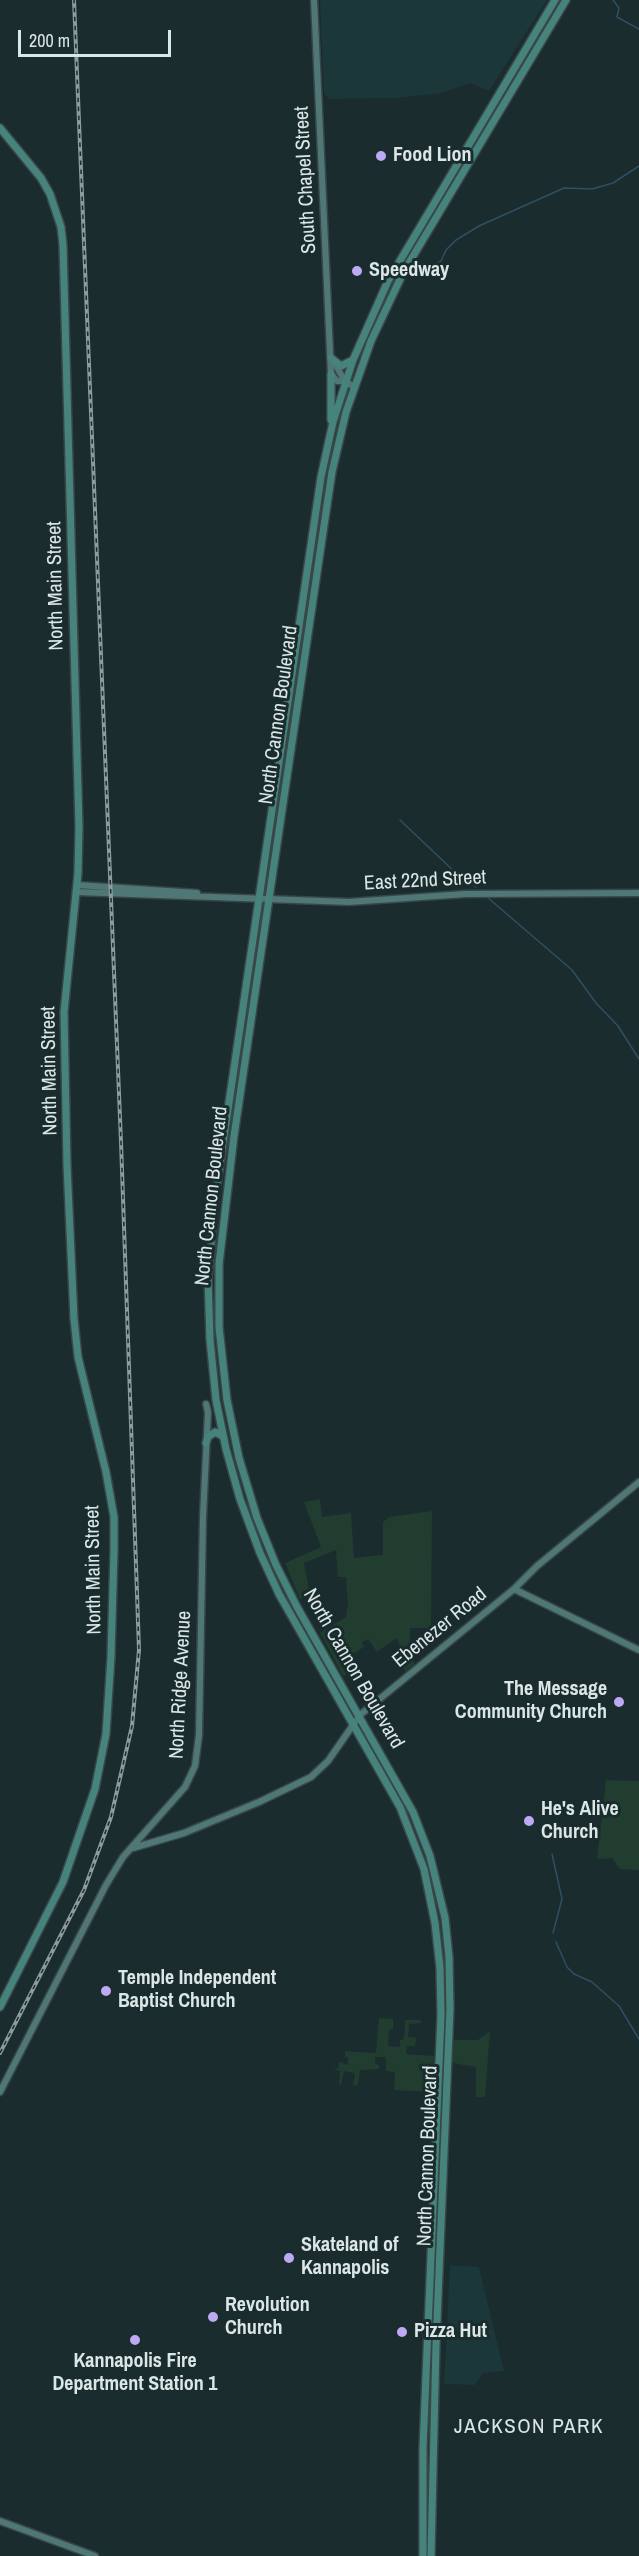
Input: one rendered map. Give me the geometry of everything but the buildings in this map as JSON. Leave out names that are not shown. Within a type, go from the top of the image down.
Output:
[{"type":"main road","name":"North Cannon Boulevard","points":[[423,2556],[423,2448],[441,2015],[440,1965],[433,1911],[420,1856],[394,1795],[298,1628],[265,1564],[240,1499],[223,1436],[211,1356],[208,1300],[209,1258],[218,1176],[319,492],[330,437],[345,381],[380,297],[396,266],[555,0]]},
{"type":"main road","name":"North Cannon Boulevard","points":[[431,2556],[436,2345],[450,2029],[449,1957],[442,1902],[425,1842],[404,1792],[297,1607],[263,1534],[248,1490],[235,1442],[222,1364],[218,1309],[222,1226],[332,472],[354,387],[370,341],[403,273],[566,0]]},
{"type":"main road","name":"North Main Street","points":[[0,128],[41,178],[50,194],[61,227],[63,244],[79,827],[77,889],[64,1012],[70,1242],[78,1358],[106,1472],[114,1517],[111,1657],[106,1734],[86,1822],[53,1905],[0,2007]]},
{"type":"main road","points":[[331,358],[341,366],[353,360]]},
{"type":"main road","points":[[330,437],[331,374]]},
{"type":"main road","points":[[206,1443],[208,1437],[215,1432],[223,1436]]},
{"type":"street","name":"South Chapel Street","points":[[314,0],[331,374],[337,381],[345,381]]},
{"type":"street","name":"South Chapel Street","points":[[331,358],[345,381],[354,387]]},
{"type":"street","name":"East 22nd Street","points":[[77,889],[164,889],[212,896],[349,902],[465,894],[639,893]]},
{"type":"street","name":"North Ridge Avenue","points":[[0,2092],[84,1924],[106,1885],[131,1848],[185,1787],[195,1766],[199,1751],[206,1404]]},
{"type":"street","name":"Ebenezer Road","points":[[131,1848],[184,1833],[259,1802],[311,1777],[328,1761],[360,1715],[639,1482]]},
{"type":"street","points":[[514,1588],[639,1650]]},
{"type":"street","points":[[0,2521],[95,2556]]},
{"type":"shaded area","points":[[320,0],[547,0],[489,91],[470,83],[441,93],[399,98],[329,99],[324,93]]},
{"type":"shaded area","points":[[450,2265],[479,2267],[504,2371],[483,2373],[475,2385],[444,2384]]},
{"type":"green space","points":[[320,1499],[322,1517],[351,1513],[354,1558],[383,1555],[383,1522],[389,1517],[432,1511],[431,1628],[410,1628],[410,1654],[415,1664],[406,1671],[401,1666],[405,1661],[397,1638],[377,1652],[368,1639],[362,1642],[364,1647],[348,1657],[355,1670],[343,1676],[320,1633],[346,1617],[348,1605],[346,1577],[338,1577],[336,1550],[304,1563],[310,1596],[300,1599],[285,1563],[321,1547],[304,1502]]},
{"type":"green space","points":[[606,1780],[639,1781],[639,1870],[620,1869],[612,1858],[597,1859]]},
{"type":"green space","points":[[379,2018],[393,2019],[393,2029],[389,2030],[388,2046],[400,2047],[400,2040],[404,2039],[405,2020],[421,2020],[421,2023],[409,2024],[408,2037],[416,2038],[415,2046],[407,2046],[406,2054],[434,2056],[432,2092],[394,2090],[395,2072],[386,2071],[386,2057],[375,2057],[375,2064],[379,2065],[379,2069],[360,2070],[358,2085],[353,2086],[355,2073],[344,2071],[341,2085],[339,2085],[340,2071],[332,2069],[338,2069],[339,2062],[348,2065],[345,2051],[376,2053]]},
{"type":"green space","points":[[490,2031],[485,2097],[476,2097],[476,2067],[452,2063],[453,2040],[478,2040]]},
{"type":"waterway","points":[[613,0],[619,8],[617,17],[639,29]]},
{"type":"waterway","points":[[437,263],[441,261],[446,250],[456,240],[479,226],[564,188],[592,189],[613,183],[639,166]]},
{"type":"waterway","points":[[400,820],[458,875],[476,887]]},
{"type":"waterway","points":[[487,897],[572,970],[596,1003],[618,1026],[639,1059]]},
{"type":"waterway","points":[[552,1854],[562,1899],[553,1933]]},
{"type":"waterway","points":[[556,1942],[567,1967],[574,1974],[592,1982],[619,2006],[639,2039]]},
{"type":"railway","points":[[0,2053],[84,1890],[111,1817],[132,1726],[139,1650],[121,1142],[74,0]]},
{"type":"place","name":"Food Lion","points":[[381,156]]},
{"type":"place","name":"Speedway","points":[[357,271]]},
{"type":"place","name":"The Message Community Church","points":[[619,1702]]},
{"type":"place","name":"He's Alive Church","points":[[529,1821]]},
{"type":"place","name":"Temple Independent Baptist Church","points":[[106,1991]]},
{"type":"place","name":"Skateland of Kannapolis","points":[[289,2258]]},
{"type":"place","name":"Revolution Church","points":[[213,2317]]},
{"type":"place","name":"Pizza Hut","points":[[402,2332]]},
{"type":"place","name":"Kannapolis Fire Department Station 1","points":[[135,2340]]},
{"type":"district","name":"JACKSON PARK","points":[[529,2427]]}]
